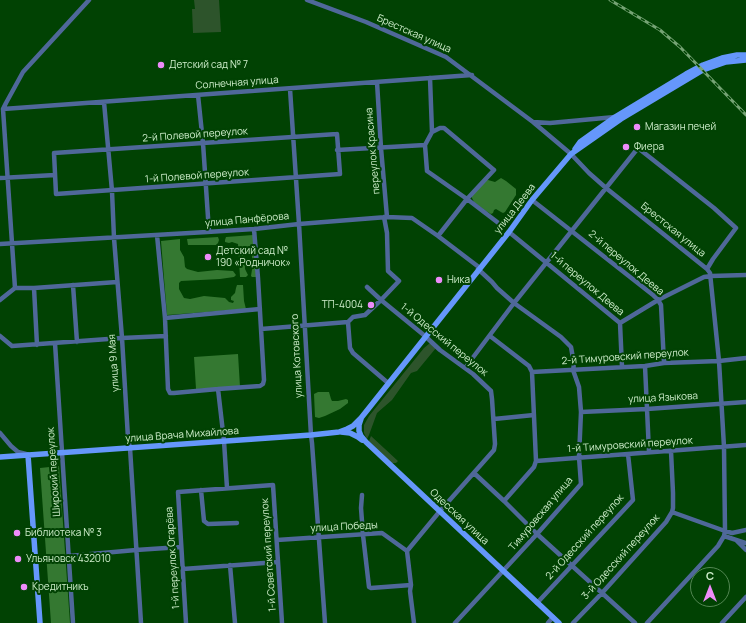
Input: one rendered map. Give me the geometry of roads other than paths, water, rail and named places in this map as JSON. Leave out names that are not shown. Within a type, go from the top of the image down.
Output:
[{"type":"main road","points":[[571,154],[580,142],[615,117],[686,74],[702,65],[722,58],[737,55],[745,56]]},
{"type":"main road","name":"улица Деева","points":[[361,418],[509,232],[532,200],[571,154],[621,119],[686,79],[703,70],[745,56]]},
{"type":"main road","name":"улица Врача Михайлова","points":[[0,457],[339,432],[353,426],[361,418]]},
{"type":"main road","name":"Одесская улица","points":[[361,418],[359,431],[366,442],[559,623]]},
{"type":"main road","points":[[339,432],[350,433],[366,442]]},
{"type":"main road","points":[[28,455],[40,623]]},
{"type":"street","points":[[14,288],[8,178],[2,108],[22,72],[89,0]]},
{"type":"street","name":"Брестская улица","points":[[307,0],[366,22],[446,57],[534,122],[571,154],[606,188],[707,269],[711,276],[722,404],[725,534]]},
{"type":"street","name":"Солнечная улица","points":[[2,108],[290,89],[472,75]]},
{"type":"street","points":[[430,78],[432,132]]},
{"type":"street","name":"переулок Красина","points":[[261,329],[348,322],[353,317],[365,315],[399,281],[388,271],[387,233],[377,82]]},
{"type":"street","name":"улица Котовского","points":[[290,89],[311,435],[325,623]]},
{"type":"street","points":[[198,95],[209,232]]},
{"type":"street","name":"улица 9 Мая","points":[[104,102],[112,191],[141,623]]},
{"type":"street","points":[[534,122],[550,123],[615,117]]},
{"type":"street","points":[[438,236],[467,199],[494,170],[444,128],[440,128],[432,132],[424,145],[427,171],[467,199],[501,225]]},
{"type":"street","name":"2-й Полевой переулок","points":[[54,175],[54,153],[337,134],[337,150]]},
{"type":"street","points":[[337,150],[424,145]]},
{"type":"street","points":[[465,368],[514,303],[638,148],[714,208],[736,228],[707,269]]},
{"type":"street","name":"1-й Полевой переулок","points":[[54,175],[56,194],[296,178],[340,174],[337,150]]},
{"type":"street","points":[[0,178],[54,175]]},
{"type":"street","name":"2-й переулок Деева","points":[[532,200],[658,300],[661,305],[664,363]]},
{"type":"street","name":"улица Панфёрова","points":[[0,244],[254,229],[386,217],[412,218],[438,236],[479,269]]},
{"type":"street","points":[[157,235],[166,336],[168,389],[170,393],[260,386],[263,384],[260,309],[254,229]]},
{"type":"street","name":"1-й переулок Деева","points":[[509,232],[620,322],[622,367]]},
{"type":"street","name":"Тимуровская улица","points":[[454,623],[537,534],[581,484],[579,457],[581,412],[579,387],[573,370],[574,364],[571,347],[561,337],[514,303],[479,269]]},
{"type":"street","points":[[620,322],[658,300],[704,277],[746,275]]},
{"type":"street","points":[[0,300],[14,288],[117,282]]},
{"type":"street","points":[[73,285],[77,342]]},
{"type":"street","name":"1-й Одесский переулок","points":[[367,287],[440,350],[473,374],[491,391],[494,418],[494,450],[407,551]]},
{"type":"street","points":[[34,288],[37,345]]},
{"type":"street","points":[[164,318],[260,309]]},
{"type":"street","points":[[348,322],[350,348],[353,354],[388,383]]},
{"type":"street","points":[[0,336],[12,346],[166,336]]},
{"type":"street","points":[[490,336],[529,366],[532,372],[536,460],[534,467],[504,501]]},
{"type":"street","name":"Широкий переулок","points":[[55,343],[73,623]]},
{"type":"street","name":"2-й Тимуровский переулок","points":[[532,372],[645,366],[664,363],[719,361],[746,358]]},
{"type":"street","points":[[645,366],[649,452]]},
{"type":"street","points":[[218,389],[224,441],[227,488],[201,490],[204,522],[208,524],[237,523]]},
{"type":"street","name":"улица Языкова","points":[[581,412],[746,402]]},
{"type":"street","points":[[494,418],[534,415]]},
{"type":"street","points":[[0,432],[18,452],[28,455]]},
{"type":"street","name":"1-й Тимуровский переулок","points":[[536,460],[724,448],[746,445]]},
{"type":"street","name":"3-й Одесский переулок","points":[[573,623],[666,522],[672,512],[673,493],[671,451]]},
{"type":"street","name":"2-й Одесский переулок","points":[[537,603],[633,500],[628,454]]},
{"type":"street","points":[[474,473],[537,534],[635,623]]},
{"type":"street","name":"1-й Советский переулок","points":[[227,488],[273,485],[282,623]]},
{"type":"street","name":"1-й переулок Огарёва","points":[[186,623],[178,492],[201,490]]},
{"type":"street","points":[[362,495],[362,535],[369,587],[411,585]]},
{"type":"street","points":[[672,512],[746,543]]},
{"type":"street","points":[[725,534],[746,530]]},
{"type":"street","name":"улица Победы","points":[[277,540],[382,533],[407,551]]},
{"type":"street","points":[[647,623],[718,546],[725,534]]},
{"type":"street","points":[[736,540],[746,550]]},
{"type":"street","points":[[69,556],[136,550],[181,548]]},
{"type":"street","points":[[407,551],[414,623]]},
{"type":"street","points":[[183,568],[278,562]]},
{"type":"street","points":[[230,565],[235,623]]},
{"type":"street","points":[[722,623],[746,597]]},
{"type":"street","points":[[548,623],[553,617]]},
{"type":"railway","points":[[610,0],[660,30],[680,47],[746,115]]},
{"type":"place","name":"Детский сад № 7","points":[[161,65]]},
{"type":"place","name":"Магазин печей","points":[[637,127]]},
{"type":"place","name":"Фиера","points":[[626,147]]},
{"type":"place","name":"Детский сад № 190 «Родничок»","points":[[208,257]]},
{"type":"place","name":"Ника","points":[[439,280]]},
{"type":"place","name":"ТП-4004","points":[[371,305]]},
{"type":"place","name":"Библиотека № 3","points":[[17,533]]},
{"type":"place","name":"Ульяновск 432010","points":[[18,559]]},
{"type":"place","name":"Кредитникъ","points":[[24,587]]}]
